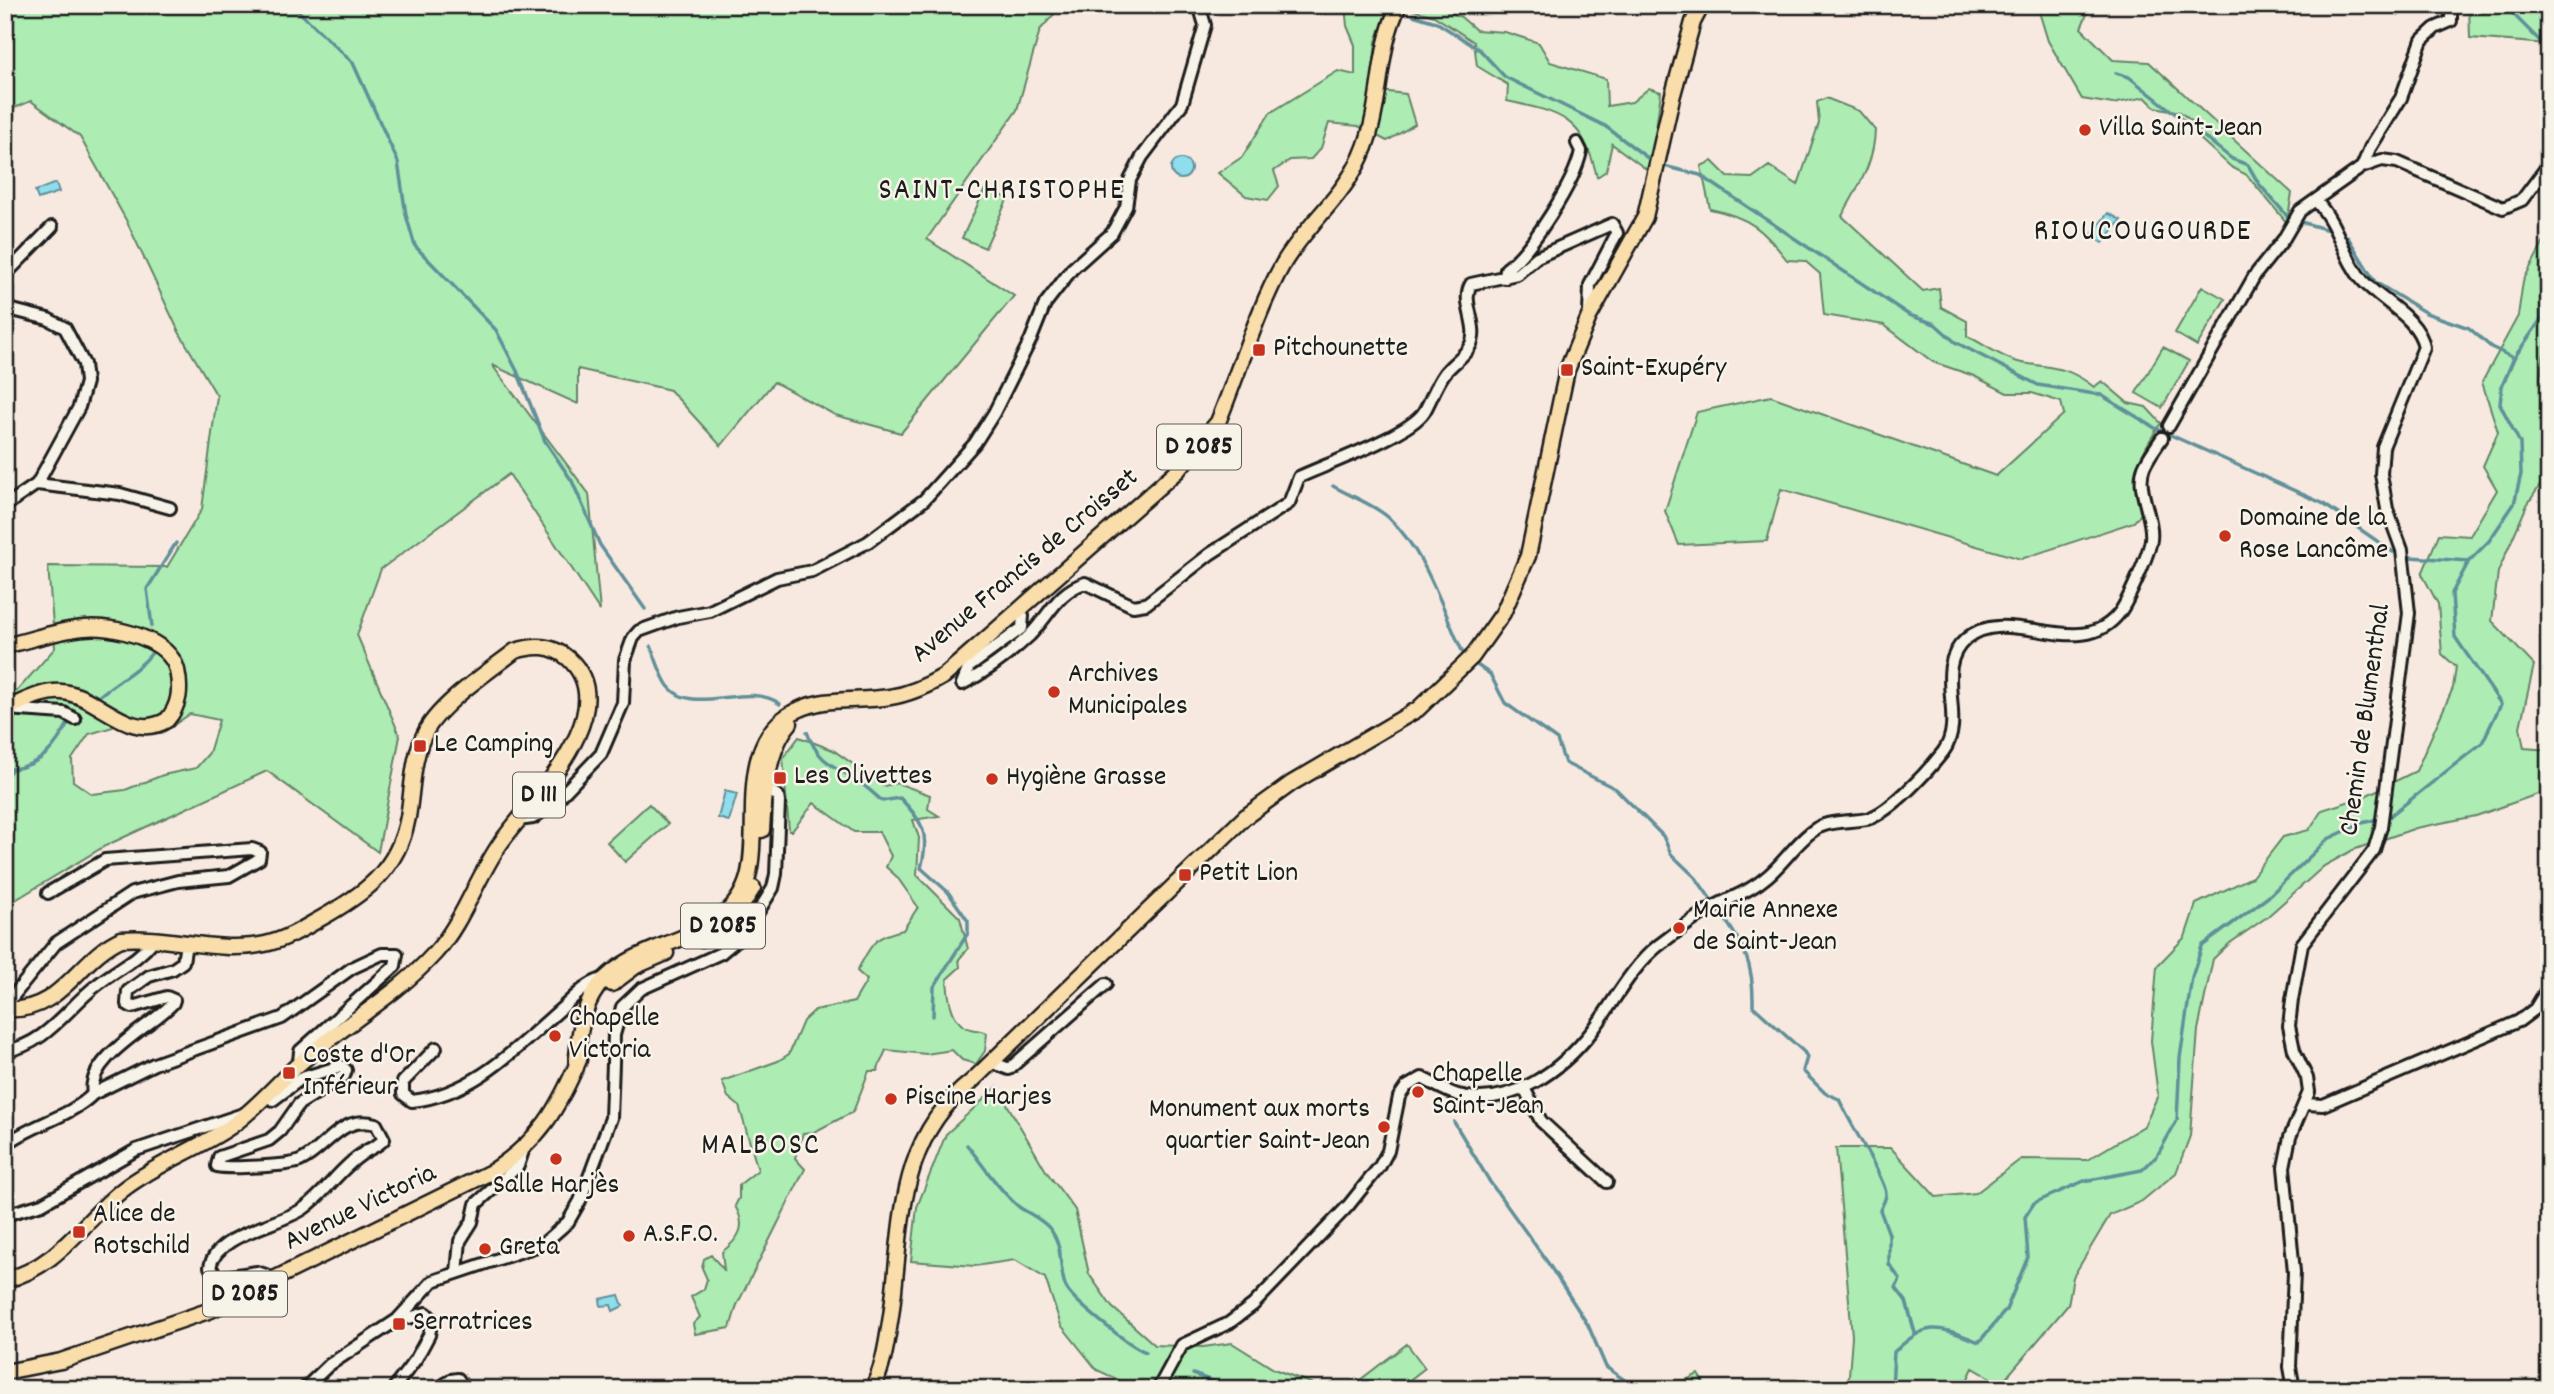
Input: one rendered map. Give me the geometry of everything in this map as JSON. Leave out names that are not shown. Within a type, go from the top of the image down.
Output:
[{"type":"main road","name":"Avenue Francis de Croisset","points":[[761,786],[761,753],[775,727],[785,717],[825,700],[889,698],[924,687],[944,676],[1178,470],[1217,422],[1282,266],[1300,238],[1357,165],[1375,116],[1386,37],[1399,5]]},
{"type":"main road","points":[[872,1389],[887,1343],[907,1196],[937,1132],[972,1081],[1245,817],[1292,783],[1418,709],[1472,657],[1489,634],[1519,582],[1528,556],[1567,370],[1589,317],[1645,217],[1672,98],[1693,22],[1702,5]]},
{"type":"main road","points":[[5,646],[82,628],[100,627],[137,637],[162,647],[175,664],[179,696],[167,720],[150,727],[124,722],[78,694],[59,691],[5,709]]},
{"type":"main road","name":"D 111","points":[[5,1008],[28,1008],[53,999],[114,942],[131,938],[187,944],[247,946],[277,942],[355,899],[372,886],[395,858],[402,838],[416,757],[429,726],[514,651],[538,646],[551,648],[563,653],[578,669],[584,689],[583,710],[567,758],[499,846],[436,952],[416,972],[299,1063],[249,1113],[229,1128],[125,1188],[46,1262],[5,1280]]},
{"type":"main road","name":"D 2085","points":[[761,786],[781,738],[800,709]]},
{"type":"main road","name":"Avenue Victoria","points":[[576,1068],[586,1012],[592,996],[606,978],[624,961],[639,953],[706,927],[730,906],[747,879],[754,804],[761,786]]},
{"type":"main road","name":"Avenue Victoria","points":[[5,1372],[61,1361],[172,1325],[270,1282],[471,1182],[524,1148],[552,1118],[576,1068],[598,1001],[614,981],[653,958],[705,938],[721,928],[743,906],[757,875],[761,786]]},
{"type":"street","points":[[518,820],[533,818],[556,801],[601,754],[623,703],[625,660],[633,638],[639,631],[678,617],[710,611],[777,578],[812,571],[868,542],[924,500],[975,443],[994,413],[1031,339],[1045,304],[1072,269],[1112,233],[1126,207],[1130,180],[1142,157],[1182,104],[1205,25],[1199,5]]},
{"type":"street","points":[[2362,167],[2370,148],[2401,98],[2422,40],[2435,28],[2451,21],[2451,5]]},
{"type":"street","points":[[1505,278],[1506,269],[1521,258],[1535,239],[1571,178],[1581,151],[1577,143]]},
{"type":"street","points":[[2169,426],[2255,275],[2283,240],[2300,211],[2362,167],[2382,160],[2397,162],[2504,208],[2522,200],[2549,164]]},
{"type":"street","name":"Chemin de Blumenthal","points":[[2307,1104],[2308,1078],[2294,1050],[2289,1026],[2302,944],[2374,850],[2381,827],[2409,613],[2402,550],[2387,509],[2381,474],[2383,447],[2424,347],[2422,335],[2415,325],[2386,304],[2360,278],[2330,216],[2316,201]]},
{"type":"street","points":[[1019,610],[1023,617],[1021,628],[968,667],[962,684],[982,675],[1031,634],[1058,598],[1074,586],[1086,583],[1133,606],[1146,604],[1210,554],[1289,503],[1299,477],[1406,429],[1423,413],[1433,390],[1450,365],[1469,347],[1473,336],[1466,293],[1471,284],[1517,274],[1537,257],[1612,224],[1617,233],[1590,285],[1589,317]]},
{"type":"street","points":[[5,275],[52,227]]},
{"type":"street","points":[[5,308],[48,319],[65,328],[77,349],[85,373],[79,407],[37,484],[5,506]]},
{"type":"street","points":[[1158,1389],[1182,1345],[1191,1338],[1229,1323],[1253,1305],[1348,1206],[1380,1166],[1388,1151],[1399,1097],[1406,1087],[1422,1078],[1456,1095],[1477,1098],[1524,1088],[1562,1063],[1591,1032],[1640,963],[1657,946],[1709,909],[1746,892],[1765,879],[1817,829],[1871,818],[1889,808],[1944,750],[1950,734],[1952,715],[1949,672],[1955,652],[1966,639],[1984,630],[2004,628],[2083,634],[2102,627],[2119,613],[2147,556],[2152,538],[2143,469],[2162,438]]},
{"type":"street","points":[[37,484],[120,494],[170,508]]},
{"type":"street","points":[[5,709],[64,713],[75,719]]},
{"type":"street","points":[[304,1389],[329,1365],[402,1314],[433,1281],[543,1244],[568,1222],[580,1201],[611,1118],[614,1035],[622,1007],[641,989],[733,945],[763,909],[773,888],[779,802],[778,796],[761,786]]},
{"type":"street","points":[[5,1008],[56,943],[132,893],[178,881],[229,876],[253,863],[260,852],[253,849],[105,860],[48,893]]},
{"type":"street","points":[[5,1051],[46,1033],[97,985],[139,959],[153,941]]},
{"type":"street","points":[[93,1094],[96,1073],[125,1041],[174,1000],[167,997],[132,1007],[127,1004],[128,991],[149,976],[173,969],[183,962],[187,944]]},
{"type":"street","points":[[5,1145],[18,1135],[78,1107],[93,1094],[154,1064],[282,1018],[352,968],[382,954],[397,954],[395,966],[300,1051],[299,1063]]},
{"type":"street","points":[[436,1048],[403,1082],[403,1094],[412,1101],[462,1088],[491,1071],[586,986],[606,978]]},
{"type":"street","points":[[991,1062],[1009,1069],[1106,984]]},
{"type":"street","points":[[2294,1389],[2290,1367],[2294,1272],[2284,1167],[2290,1138],[2307,1104],[2323,1105],[2519,1021],[2535,1009],[2549,986]]},
{"type":"street","points":[[266,1096],[273,1100],[313,1074],[341,1066],[346,1070],[344,1076],[299,1104],[280,1131],[269,1140],[219,1157],[217,1166],[299,1161],[336,1131],[361,1121],[376,1124],[384,1136],[383,1142],[353,1160],[318,1197],[300,1211],[229,1242],[213,1254],[210,1267],[218,1279],[257,1272],[266,1275],[270,1282]]},
{"type":"street","points":[[1524,1088],[1541,1121],[1607,1182]]},
{"type":"street","points":[[5,1215],[41,1204],[136,1150],[249,1113]]},
{"type":"street","points":[[457,1272],[460,1241],[472,1222],[476,1204],[519,1166],[524,1148]]},
{"type":"street","points":[[393,1389],[416,1359],[429,1335],[432,1319],[426,1313],[409,1318],[402,1314]]},
{"type":"street","points":[[438,1389],[451,1380],[458,1380],[465,1389]]},
{"type":"green space","points":[[5,5],[1062,5],[1040,30],[1017,110],[927,239],[1014,296],[901,433],[835,415],[774,382],[721,446],[670,390],[578,369],[578,404],[492,365],[589,494],[600,611],[509,474],[381,569],[357,635],[400,736],[378,852],[267,771],[105,846],[12,902],[5,880],[5,695],[17,691],[55,648],[48,566],[167,567],[202,509],[217,396],[179,332],[126,220],[80,137],[31,101],[5,112]],"holes":[[[190,714],[219,720],[209,753],[196,768],[163,775],[125,790],[92,794],[73,781],[72,759],[89,734],[116,726],[135,733],[162,733]]]},
{"type":"green space","points":[[1345,5],[1389,5],[1376,42],[1371,90],[1406,94],[1415,124],[1387,141],[1358,126],[1329,123],[1321,148],[1311,159],[1290,160],[1274,171],[1279,186],[1268,200],[1246,196],[1218,173],[1242,157],[1270,113],[1338,71],[1355,75],[1355,45],[1347,26]]},
{"type":"green space","points":[[1412,5],[1436,5],[1461,17],[1476,30],[1505,32],[1539,43],[1550,62],[1606,79],[1607,106],[1632,102],[1649,88],[1661,92],[1650,172],[1612,144],[1606,171],[1597,177],[1585,142],[1568,121],[1543,110],[1507,101],[1508,85],[1477,66],[1474,42],[1434,16],[1410,9]]},
{"type":"green space","points":[[2037,5],[2091,5],[2081,28],[2113,60],[2149,62],[2292,193],[2287,223],[2247,175],[2231,167],[2199,138],[2194,123],[2180,112],[2155,107],[2145,97],[2113,104],[2082,99],[2048,41]]},
{"type":"green space","points":[[2469,5],[2542,5],[2549,13],[2549,161],[2548,44],[2470,38]]},
{"type":"green space","points":[[1826,98],[1859,111],[1875,130],[1868,165],[1842,216],[1923,291],[1939,288],[1941,307],[1967,321],[1967,336],[2015,361],[2068,371],[2094,387],[2102,381],[2128,403],[2146,407],[2161,423],[2146,447],[2139,466],[2137,487],[2141,514],[2134,522],[2021,559],[1781,489],[1767,541],[1679,545],[1665,511],[1697,412],[1771,396],[1996,476],[2064,414],[2061,402],[2032,393],[2007,393],[1974,376],[1933,362],[1884,325],[1824,315],[1820,274],[1805,261],[1787,260],[1762,232],[1745,220],[1710,209],[1701,166],[1712,161],[1728,177],[1752,178],[1769,166],[1798,185],[1819,123],[1817,102]]},
{"type":"green space","points":[[985,189],[1008,198],[985,248],[962,238]]},
{"type":"green space","points":[[2549,217],[2549,344],[2545,346],[2540,380],[2549,390],[2549,472],[2527,505],[2498,572],[2492,621],[2534,665],[2520,727],[2524,748],[2549,750],[2549,790],[2476,816],[2416,828],[2353,850],[2324,866],[2267,917],[2230,943],[2213,959],[2198,1030],[2190,1136],[2176,1173],[2142,1201],[2110,1215],[2073,1277],[2068,1305],[2001,1384],[1973,1368],[1963,1389],[1848,1389],[1852,1336],[1836,1148],[1891,1148],[1936,1197],[1976,1193],[2021,1159],[2087,1160],[2144,1126],[2158,1095],[2151,1041],[2157,966],[2185,937],[2196,904],[2252,877],[2283,837],[2309,830],[2322,810],[2363,797],[2416,771],[2453,688],[2456,667],[2442,654],[2438,604],[2422,574],[2439,534],[2470,536],[2497,490],[2483,466],[2498,432],[2482,382],[2518,316],[2523,281],[2546,238]]},
{"type":"green space","points":[[2202,286],[2225,299],[2197,346],[2175,333]]},
{"type":"green space","points":[[2163,347],[2189,361],[2162,408],[2136,393]]},
{"type":"green space","points":[[799,737],[833,750],[884,786],[897,783],[930,795],[928,809],[939,816],[913,820],[919,838],[917,875],[960,918],[968,949],[959,959],[960,967],[947,979],[949,998],[960,1023],[967,1028],[987,1033],[985,1051],[976,1064],[962,1060],[952,1050],[926,1054],[886,1050],[877,1071],[869,1071],[853,1112],[814,1132],[803,1133],[795,1158],[805,1169],[737,1305],[730,1328],[695,1334],[693,1324],[700,1317],[691,1297],[704,1289],[707,1279],[702,1268],[704,1259],[711,1255],[724,1270],[722,1252],[737,1237],[741,1226],[735,1206],[739,1198],[739,1185],[758,1170],[739,1106],[728,1097],[722,1081],[778,1061],[789,1054],[803,1021],[815,1010],[854,1002],[867,980],[857,971],[870,948],[879,939],[903,930],[918,907],[897,877],[886,867],[891,856],[879,832],[854,832],[814,803],[792,831],[789,831],[783,758]]},
{"type":"green space","points":[[649,804],[668,824],[625,862],[607,842]]},
{"type":"green space","points":[[997,1087],[1046,1171],[1075,1210],[1089,1274],[1112,1307],[1155,1345],[1203,1347],[1232,1343],[1274,1369],[1326,1389],[1138,1389],[1097,1370],[1061,1325],[1045,1278],[1015,1260],[975,1266],[911,1261],[917,1207],[946,1134]]},
{"type":"green space","points":[[1407,1344],[1425,1368],[1398,1389],[1366,1389],[1360,1380]]},
{"type":"green space","points":[[1698,1374],[1707,1389],[1668,1389]]},
{"type":"water","points":[[1177,159],[1185,159],[1191,169],[1185,179],[1177,179],[1171,173],[1171,165]]},
{"type":"water","points":[[56,183],[59,192],[38,199],[35,191]]},
{"type":"water","points":[[2108,213],[2121,220],[2103,243],[2091,235]]},
{"type":"water","points":[[725,791],[737,794],[729,821],[718,818]]},
{"type":"water","points":[[619,1295],[623,1306],[613,1311],[611,1305],[601,1306],[600,1299]]},
{"type":"waterway","points":[[292,5],[353,63],[398,162],[406,215],[415,246],[496,330],[517,371],[545,441],[572,481],[600,545],[645,609]]},
{"type":"waterway","points":[[2504,5],[2549,50]]},
{"type":"waterway","points":[[1413,15],[1436,22],[1480,50],[1505,77],[1605,126],[1653,162]]},
{"type":"waterway","points":[[2116,73],[2129,77],[2232,159],[2248,165],[2259,184],[2289,218]]},
{"type":"waterway","points":[[1660,165],[1700,175],[1909,315],[1935,324],[1955,342],[2038,385],[2101,395],[2155,428],[2322,503],[2393,552]]},
{"type":"waterway","points":[[2301,222],[2332,231]]},
{"type":"waterway","points":[[2347,236],[2375,282],[2426,313],[2469,328],[2491,347],[2514,358]]},
{"type":"waterway","points":[[1892,1389],[1894,1352],[1916,1335],[1934,1329],[1953,1332],[1979,1342],[2006,1310],[2028,1257],[2025,1217],[2034,1203],[2084,1181],[2142,1170],[2157,1156],[2177,1120],[2180,1058],[2192,977],[2202,946],[2268,897],[2328,839],[2362,823],[2390,816],[2482,743],[2501,704],[2455,637],[2452,593],[2469,561],[2489,541],[2514,504],[2521,474],[2520,443],[2500,404],[2502,386],[2514,358],[2542,318],[2543,288],[2549,271]]},
{"type":"waterway","points":[[1333,486],[1377,509],[1402,532],[1424,565],[1464,655]]},
{"type":"waterway","points":[[152,626],[147,589],[176,543]]},
{"type":"waterway","points":[[2410,557],[2469,561]]},
{"type":"waterway","points":[[651,646],[666,683],[679,695],[692,699],[753,695],[780,704]]},
{"type":"waterway","points":[[97,698],[140,666],[152,653]]},
{"type":"waterway","points":[[1474,663],[1490,674],[1505,703],[1557,740],[1565,763],[1616,789],[1663,836],[1671,854],[1696,878],[1712,901]]},
{"type":"waterway","points":[[5,778],[12,769],[32,763],[47,753],[70,720]]},
{"type":"waterway","points":[[807,732],[816,750],[832,766],[859,781],[882,801],[900,798],[908,806],[919,821],[924,837],[921,868],[948,892],[968,921],[968,933],[934,987],[933,1016]]},
{"type":"waterway","points":[[1720,912],[1746,956],[1752,978],[1753,1006],[1804,1052],[1807,1057],[1803,1071],[1825,1093],[1839,1099],[1880,1176],[1886,1194],[1880,1210],[1889,1234],[1889,1264],[1900,1279],[1896,1288],[1906,1301],[1915,1333]]},
{"type":"waterway","points":[[1454,1122],[1490,1182],[1588,1325],[1606,1367],[1637,1389]]},
{"type":"waterway","points":[[967,1145],[1012,1200],[1050,1229],[1057,1242],[1063,1277],[1069,1292],[1101,1322],[1146,1352]]},
{"type":"waterway","points":[[1193,1374],[1233,1389]]},
{"type":"place","name":"Villa Saint-Jean","points":[[2085,130]]},
{"type":"place","name":"Pitchounette","points":[[1259,350]]},
{"type":"place","name":"Saint-Exupéry","points":[[1567,370]]},
{"type":"place","name":"Domaine de la Rose Lancôme","points":[[2225,536]]},
{"type":"place","name":"Archives Municipales","points":[[1054,692]]},
{"type":"place","name":"Le Camping","points":[[420,746]]},
{"type":"place","name":"Les Olivettes","points":[[780,778]]},
{"type":"place","name":"Hygiène Grasse","points":[[992,779]]},
{"type":"place","name":"Petit Lion","points":[[1185,875]]},
{"type":"place","name":"Mairie Annexe de Saint-Jean","points":[[1679,928]]},
{"type":"place","name":"Chapelle Victoria","points":[[555,1036]]},
{"type":"place","name":"Coste d'Or Inférieur","points":[[289,1073]]},
{"type":"place","name":"Chapelle Saint-Jean","points":[[1418,1092]]},
{"type":"place","name":"Piscine Harjes","points":[[891,1099]]},
{"type":"place","name":"Monument aux morts quartier Saint-Jean","points":[[1384,1127]]},
{"type":"place","name":"Salle Harjès","points":[[556,1159]]},
{"type":"place","name":"Alice de Rotschild","points":[[79,1232]]},
{"type":"place","name":"A.S.F.O.","points":[[629,1236]]},
{"type":"place","name":"Greta","points":[[485,1249]]},
{"type":"place","name":"Serratrices","points":[[399,1324]]},
{"type":"district","name":"SAINT-CHRISTOPHE","points":[[1002,192]]},
{"type":"district","name":"RIOUCOUGOURDE","points":[[2143,233]]},
{"type":"district","name":"MALBOSC","points":[[761,1147]]}]
